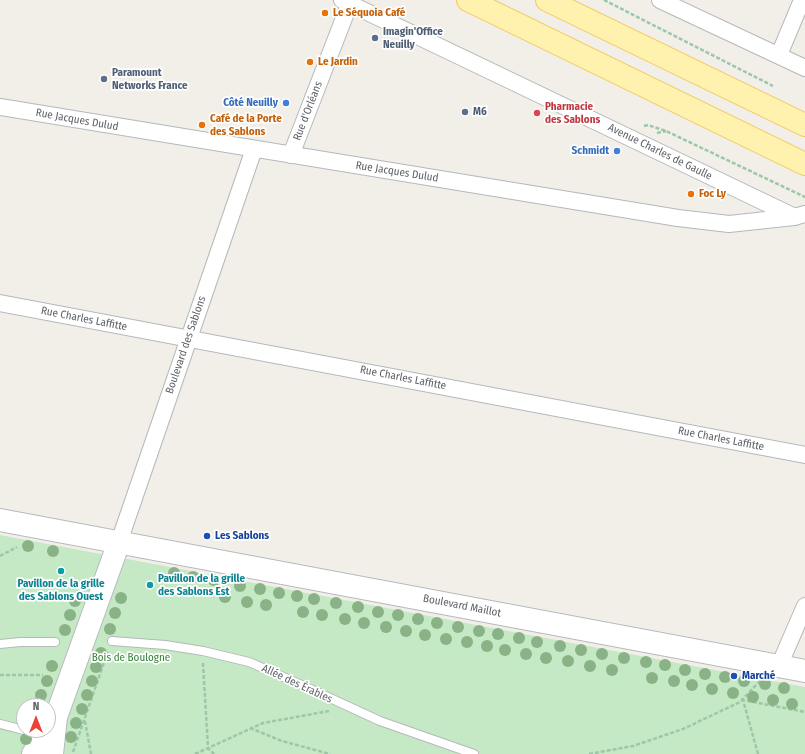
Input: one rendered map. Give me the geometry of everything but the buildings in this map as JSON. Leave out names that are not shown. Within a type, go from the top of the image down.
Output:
[{"type":"main road","points":[[468,0],[805,164]]},
{"type":"main road","points":[[547,0],[805,125]]},
{"type":"main road","name":"Boulevard Maillot","points":[[0,520],[805,671]]},
{"type":"main road","points":[[54,698],[119,542]]},
{"type":"main road","points":[[33,754],[38,738]]},
{"type":"main road","points":[[45,738],[52,754]]},
{"type":"street","points":[[660,0],[805,68]]},
{"type":"street","points":[[779,56],[802,0]]},
{"type":"street","name":"Rue d'Orléans","points":[[291,154],[347,1]]},
{"type":"street","name":"Avenue Charles de Gaulle","points":[[347,1],[801,218]]},
{"type":"street","name":"Rue Jacques Dulud","points":[[0,107],[678,218],[729,224],[801,218]]},
{"type":"street","name":"Boulevard des Sablons","points":[[119,542],[254,149]]},
{"type":"street","name":"Rue Charles Laffitte","points":[[0,303],[805,455]]},
{"type":"street","points":[[779,666],[805,606]]},
{"type":"lane","name":"Allée des Érables","points":[[112,641],[165,645],[203,651],[249,662],[380,722],[474,754]]},
{"type":"lane","points":[[0,644],[20,642],[55,642]]},
{"type":"lane","points":[[0,724],[16,726]]},
{"type":"path","points":[[604,0],[777,88]]},
{"type":"path","name":"Avenue Charles de Gaulle","points":[[666,131],[805,197]]},
{"type":"path","points":[[0,556],[17,547]]},
{"type":"path","points":[[72,754],[112,641]]},
{"type":"path","points":[[203,651],[208,748],[214,754]]},
{"type":"path","points":[[0,675],[43,675]]},
{"type":"path","points":[[589,754],[632,746],[683,729],[743,700],[761,679]]},
{"type":"path","points":[[743,700],[805,712]]},
{"type":"path","points":[[743,700],[758,754]]},
{"type":"path","points":[[195,754],[263,723],[330,711]]},
{"type":"path","points":[[85,720],[91,754]]},
{"type":"path","points":[[250,728],[282,741],[330,754]]},
{"type":"green space","name":"Bois de Boulogne","points":[[0,535],[805,687],[805,754],[0,754]]},
{"type":"place","name":"Le Séquoia Café","points":[[325,13]]},
{"type":"place","name":"Imagin'Office Neuilly","points":[[375,38]]},
{"type":"place","name":"Le Jardin","points":[[310,62]]},
{"type":"place","name":"Paramount Networks France","points":[[104,79]]},
{"type":"place","name":"Côté Neuilly","points":[[286,103]]},
{"type":"place","name":"M6","points":[[465,112]]},
{"type":"place","name":"Pharmacie des Sablons","points":[[537,113]]},
{"type":"place","name":"Café de la Porte des Sablons","points":[[202,125]]},
{"type":"place","name":"Schmidt","points":[[617,151]]},
{"type":"place","name":"Foc Ly","points":[[691,194]]},
{"type":"place","name":"Les Sablons","points":[[207,536]]},
{"type":"place","name":"Pavillon de la grille des Sablons Ouest","points":[[61,571]]},
{"type":"place","name":"Pavillon de la grille des Sablons Est","points":[[150,585]]},
{"type":"place","name":"Marché","points":[[734,676]]}]
